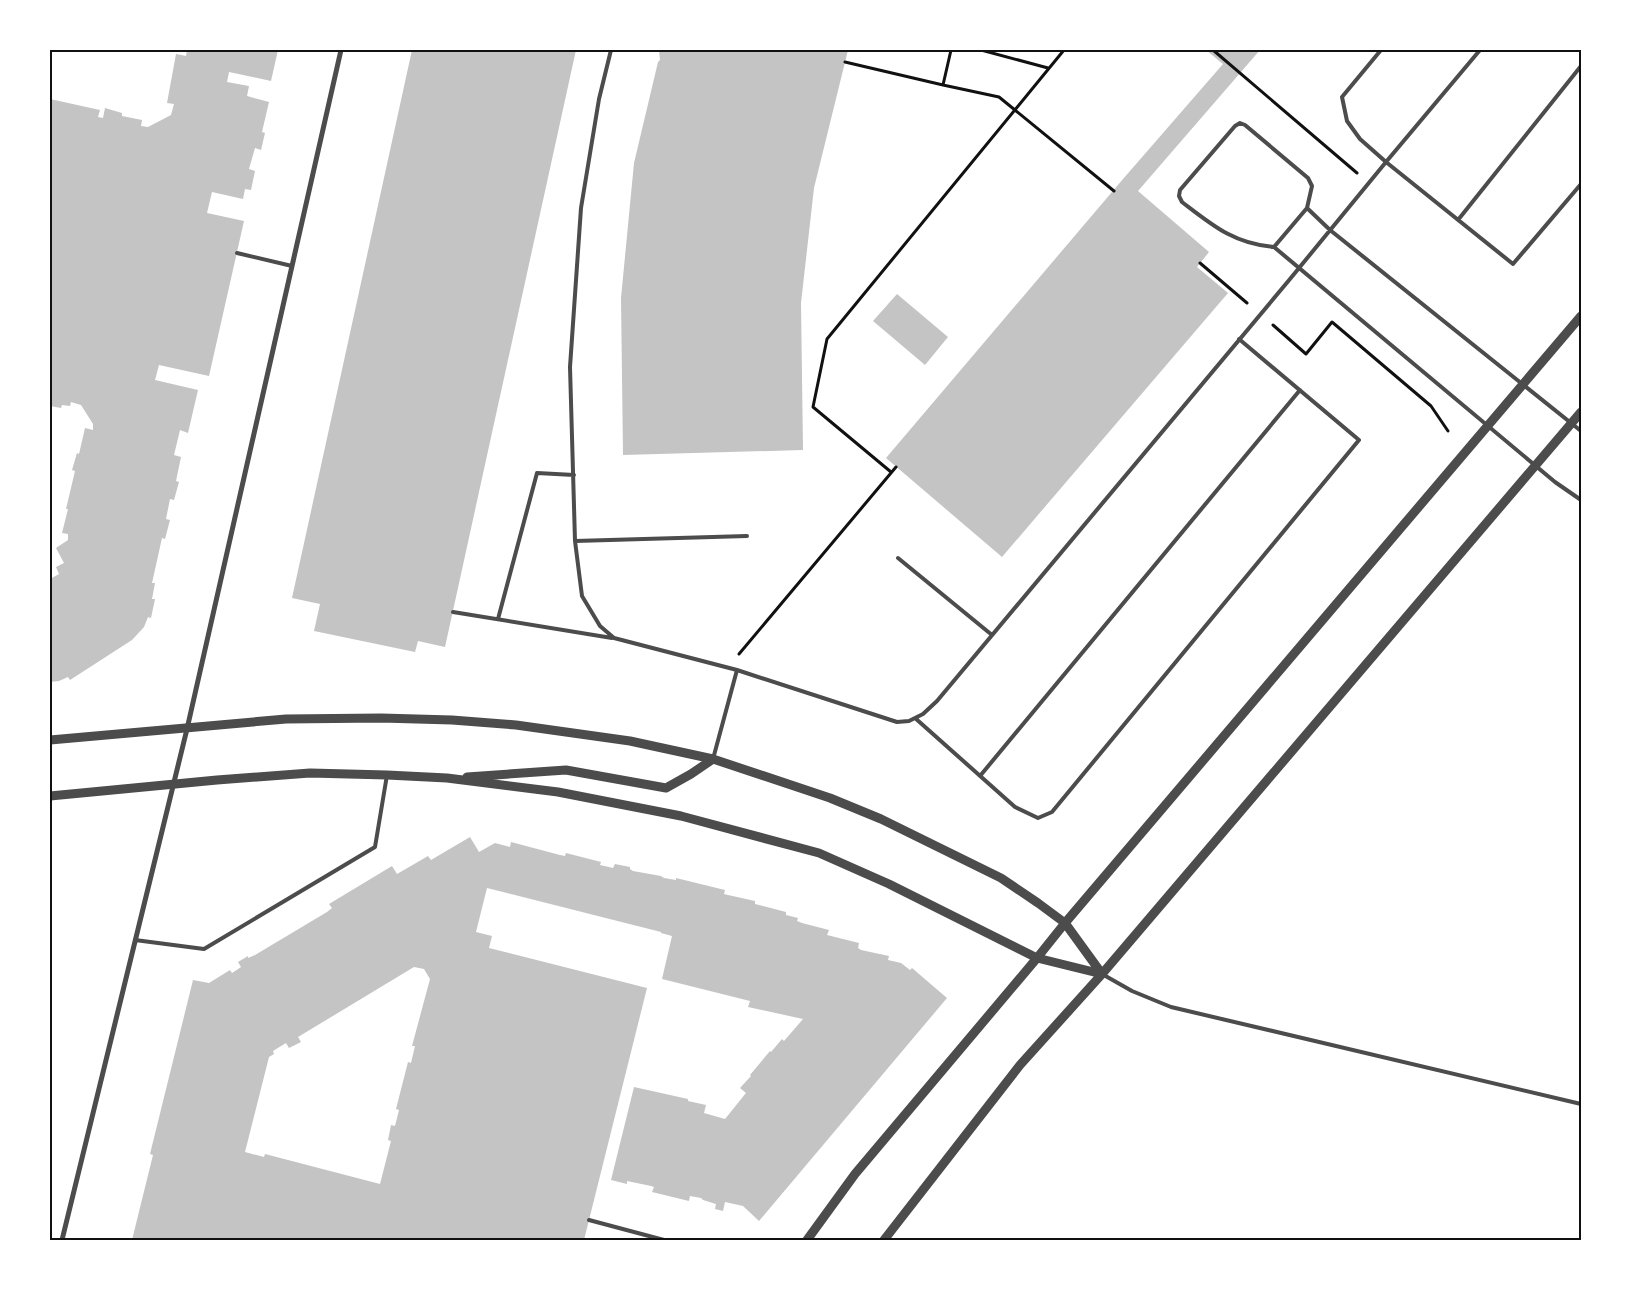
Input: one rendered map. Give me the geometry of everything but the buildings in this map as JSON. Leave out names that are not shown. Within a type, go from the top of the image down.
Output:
[{"type":"street","points":[[62,1240],[187,729],[341,50]]},
{"type":"street","points":[[807,1240],[855,1174],[1065,923],[1581,316]]},
{"type":"street","points":[[884,1240],[1020,1065],[1102,974],[1581,412]]},
{"type":"street","points":[[50,740],[286,720],[381,718],[452,720],[516,725],[630,740],[713,759],[830,798],[881,819],[1001,878],[1065,923],[1102,974]]},
{"type":"street","points":[[447,778],[566,770],[666,788],[713,759]]},
{"type":"street","points":[[50,796],[310,773],[447,778],[558,792],[681,816],[819,852],[898,888],[1037,958],[1102,974]]},
{"type":"lane","points":[[610,50],[599,99],[582,208],[570,367],[575,541],[582,596],[600,626],[614,638]]},
{"type":"lane","points":[[1381,50],[1342,97],[1347,121],[1360,139],[1386,162],[1513,264],[1581,184]]},
{"type":"lane","points":[[453,612],[614,638],[736,670],[896,722],[916,718],[924,714],[937,701],[1480,50]]},
{"type":"lane","points":[[1458,220],[1581,66]]},
{"type":"lane","points":[[1274,247],[1307,208],[1312,186],[1308,178],[1246,125],[1240,123],[1235,126],[1180,190],[1178,196],[1182,202],[1222,232],[1256,246],[1274,247],[1555,482],[1581,500]]},
{"type":"lane","points":[[1307,208],[1330,230],[1581,431]]},
{"type":"lane","points":[[237,253],[292,266]]},
{"type":"lane","points":[[916,718],[1015,807],[1038,818],[1052,812],[1359,440],[1239,339]]},
{"type":"lane","points":[[980,776],[1300,390]]},
{"type":"lane","points":[[498,619],[537,473],[574,475]]},
{"type":"lane","points":[[575,541],[747,536]]},
{"type":"lane","points":[[898,558],[992,635]]},
{"type":"lane","points":[[713,759],[736,670]]},
{"type":"lane","points":[[135,940],[204,949],[375,848],[387,775]]},
{"type":"lane","points":[[1102,974],[1132,991],[1171,1007],[1581,1104]]},
{"type":"lane","points":[[589,1220],[664,1240]]},
{"type":"path","points":[[943,85],[951,50]]},
{"type":"path","points":[[981,50],[1049,68]]},
{"type":"path","points":[[891,472],[813,406],[826,339],[1064,50]]},
{"type":"path","points":[[1212,50],[1369,183]]},
{"type":"path","points":[[846,62],[999,97],[1114,191]]},
{"type":"path","points":[[1200,263],[1306,354],[1332,322],[1431,406],[1448,431]]},
{"type":"path","points":[[736,670],[740,652],[896,467]]}]
